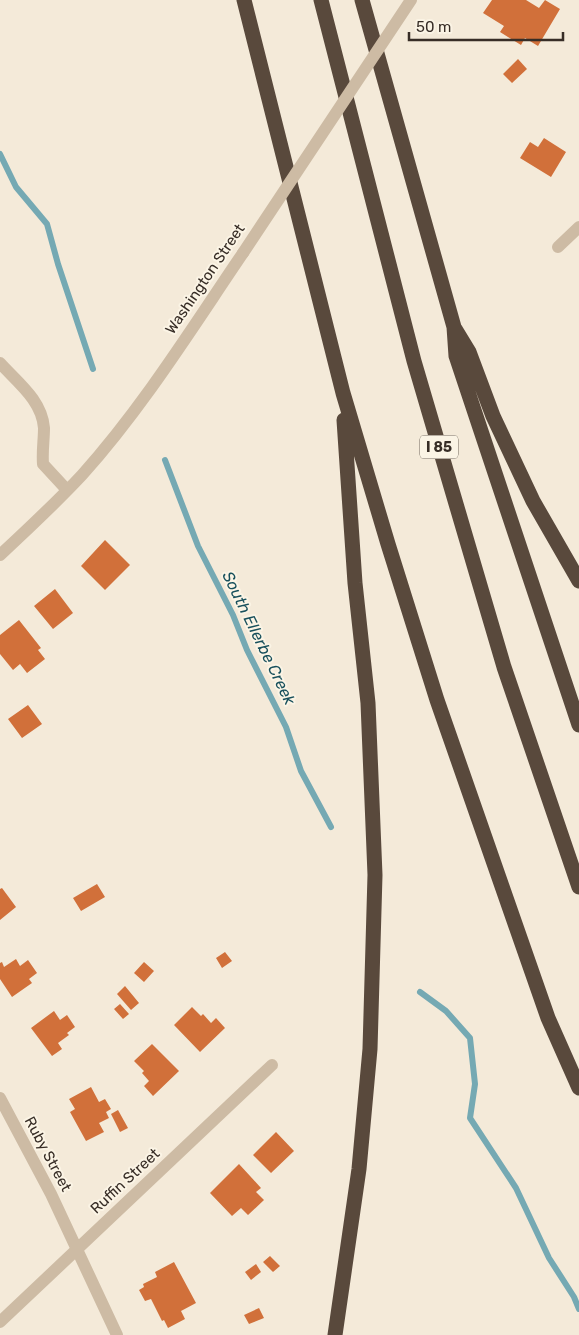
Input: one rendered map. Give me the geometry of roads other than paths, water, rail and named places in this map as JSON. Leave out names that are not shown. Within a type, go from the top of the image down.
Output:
[{"type":"highway","points":[[244,0],[343,393],[438,700],[548,1018],[579,1088]]},
{"type":"highway","name":"I 85","points":[[321,0],[416,370],[504,666],[579,887]]},
{"type":"highway","points":[[362,0],[454,327],[456,356],[579,725]]},
{"type":"highway","points":[[454,327],[469,352],[493,416],[533,501],[579,580]]},
{"type":"highway","points":[[335,1335],[360,1170],[370,1049],[376,875],[368,703],[355,583],[343,393]]},
{"type":"street","name":"Washington Street","points":[[0,555],[81,475],[118,432],[154,384],[411,0]]},
{"type":"street","points":[[558,247],[579,227]]},
{"type":"street","points":[[0,363],[31,395],[44,427],[43,464],[67,490]]},
{"type":"street","name":"Ruffin Street","points":[[0,1322],[272,1065]]},
{"type":"street","name":"Ruby Street","points":[[0,1098],[51,1194],[117,1335]]},
{"type":"waterway","name":"South Ellerbe Creek","points":[[0,154],[16,187],[47,224],[58,264],[93,369]]},
{"type":"waterway","name":"South Ellerbe Creek","points":[[165,460],[198,546],[286,727],[301,771],[331,827]]},
{"type":"waterway","name":"South Ellerbe Creek","points":[[420,992],[446,1011],[470,1038],[475,1084],[470,1118],[516,1188],[549,1258],[574,1297],[579,1309]]}]
